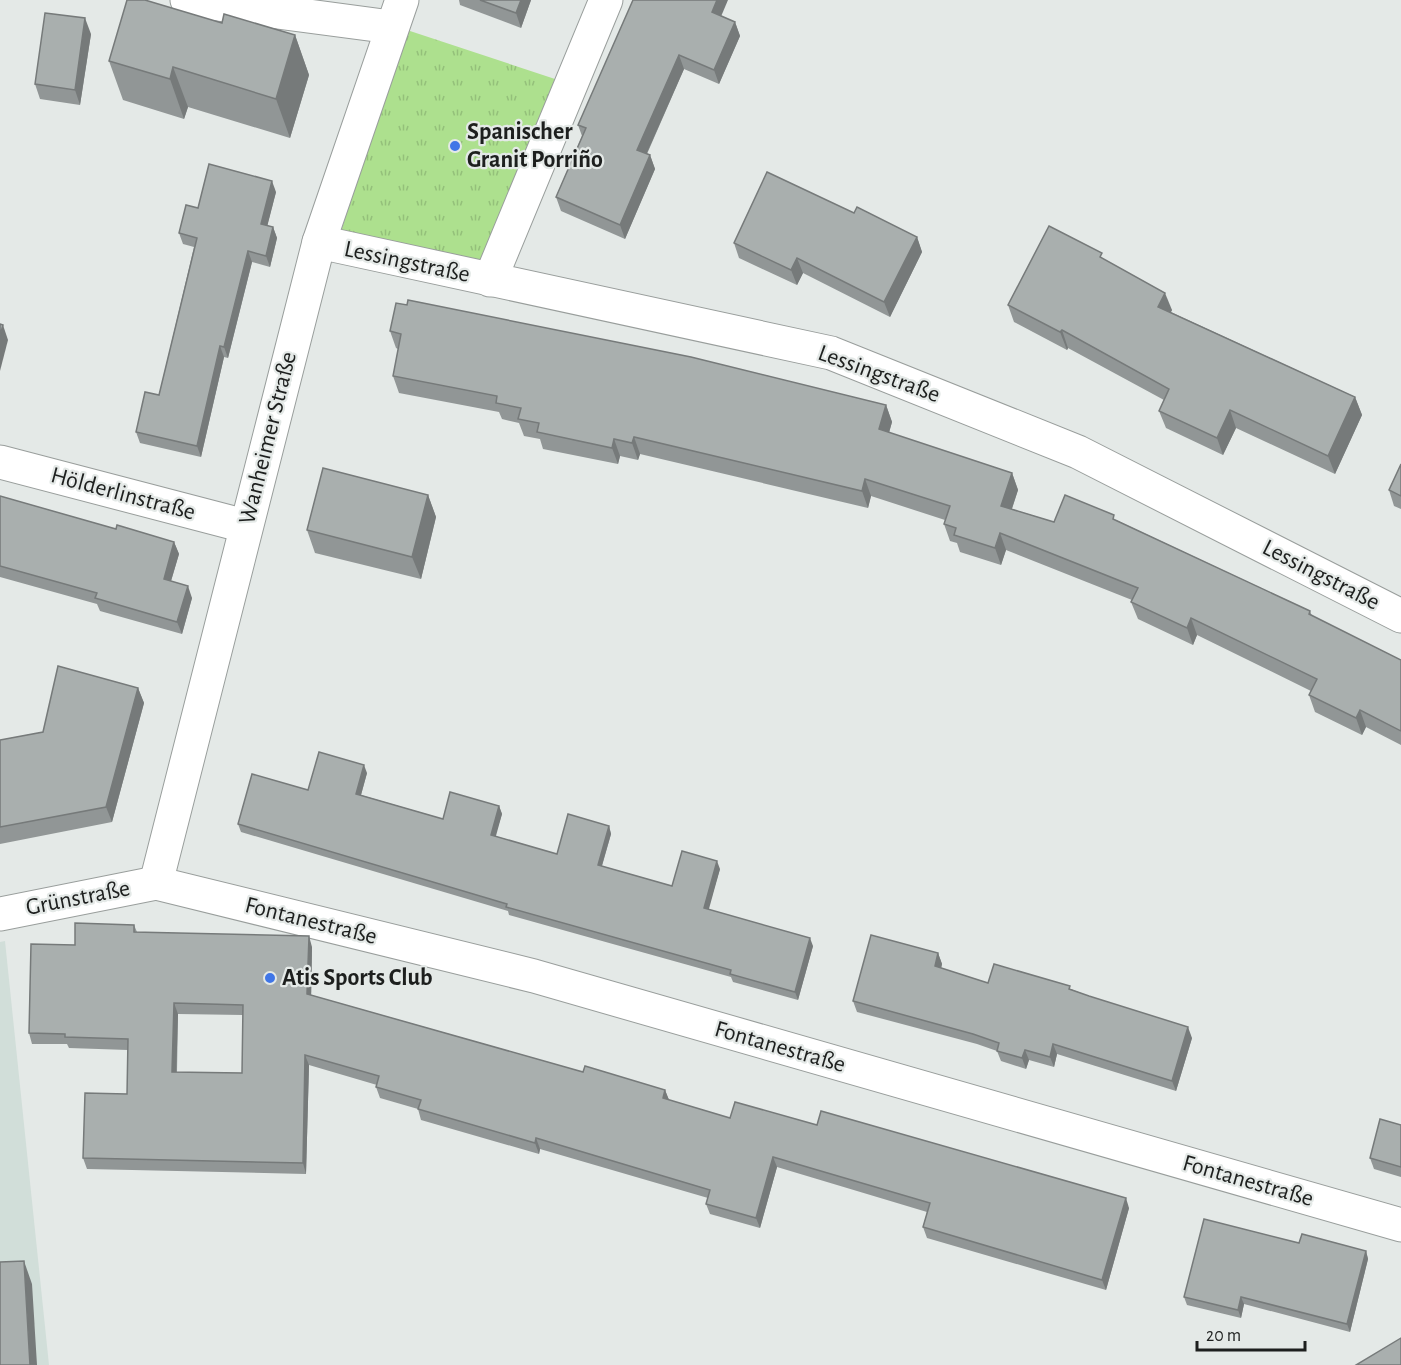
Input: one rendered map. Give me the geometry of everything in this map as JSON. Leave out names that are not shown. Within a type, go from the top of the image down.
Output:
[{"type":"street","points":[[187,0],[396,14]]},
{"type":"street","points":[[490,280],[606,0]]},
{"type":"street","name":"Wanheimer Straße","points":[[156,883],[319,242],[396,14]]},
{"type":"street","name":"Lessingstraße","points":[[319,242],[831,353],[1078,452],[1401,616]]},
{"type":"street","name":"Hölderlinstraße","points":[[0,462],[245,526]]},
{"type":"street","name":"Grünstraße","points":[[0,914],[156,883]]},
{"type":"street","name":"Fontanestraße","points":[[156,883],[534,976],[1401,1225]]},
{"type":"shaded area","points":[[5,941],[49,1365],[0,1365],[0,942]]},
{"type":"green space","points":[[407,30],[558,80],[483,264],[341,231]]},
{"type":"building","points":[[127,0],[145,0],[222,23],[224,14],[295,35],[276,99],[173,67],[170,79],[109,61]]},
{"type":"building","points":[[480,0],[521,0],[516,13]]},
{"type":"building","points":[[633,0],[717,0],[712,12],[735,22],[714,70],[679,55],[637,150],[650,155],[620,225],[556,197],[586,128],[578,125]]},
{"type":"building","points":[[45,13],[85,18],[75,90],[35,84]]},
{"type":"building","points":[[209,164],[272,181],[261,224],[273,227],[266,256],[248,251],[224,347],[220,346],[197,446],[136,432],[145,392],[159,395],[197,238],[179,233],[186,205],[198,208]]},
{"type":"building","points":[[767,172],[854,213],[857,207],[917,237],[884,302],[797,258],[791,270],[734,243]]},
{"type":"building","points":[[1049,226],[1102,253],[1100,257],[1165,293],[1158,307],[1355,397],[1328,456],[1230,410],[1217,438],[1159,411],[1169,389],[1062,330],[1060,332],[1008,305]]},
{"type":"building","points":[[408,300],[691,357],[886,405],[879,429],[1012,473],[1001,506],[1054,522],[1065,495],[1114,515],[1113,519],[1310,611],[1309,614],[1401,660],[1401,731],[1360,710],[1356,718],[1309,695],[1317,679],[1191,618],[1187,628],[1131,602],[1138,588],[1000,533],[995,548],[954,535],[956,528],[944,524],[950,506],[865,479],[862,491],[634,437],[632,443],[614,439],[612,448],[537,432],[539,423],[518,419],[521,408],[496,403],[497,396],[393,376],[401,334],[390,331],[396,303],[407,305]]},
{"type":"building","points":[[1401,464],[1401,496],[1389,490]]},
{"type":"building","points":[[323,468],[428,495],[412,557],[307,530]]},
{"type":"building","points":[[0,496],[116,529],[117,525],[174,542],[164,579],[188,586],[177,622],[95,598],[97,593],[0,566]]},
{"type":"building","points":[[58,666],[138,688],[106,807],[0,827],[0,740],[43,732]]},
{"type":"building","points":[[319,752],[364,765],[356,794],[443,819],[450,792],[499,806],[491,835],[557,854],[568,814],[609,826],[598,865],[672,886],[682,851],[717,861],[704,908],[810,938],[795,992],[730,974],[731,970],[506,907],[507,904],[238,824],[252,774],[308,790]]},
{"type":"building","points":[[75,923],[134,925],[134,932],[309,936],[307,994],[583,1072],[585,1066],[665,1090],[663,1098],[730,1118],[735,1102],[817,1125],[821,1111],[1126,1198],[1102,1280],[923,1227],[930,1203],[773,1157],[756,1218],[706,1204],[710,1190],[536,1138],[535,1143],[418,1109],[421,1100],[376,1087],[379,1076],[305,1055],[303,1163],[83,1158],[85,1093],[127,1094],[128,1039],[65,1037],[65,1034],[29,1033],[31,944],[75,945]],"holes":[[[174,1003],[243,1005],[242,1073],[172,1072]]]},
{"type":"building","points":[[871,935],[938,953],[935,966],[988,983],[994,964],[1070,986],[1069,989],[1089,996],[1188,1027],[1172,1081],[1053,1044],[1050,1057],[1025,1050],[1022,1058],[997,1051],[999,1043],[973,1034],[853,1001]]},
{"type":"building","points":[[1380,1119],[1401,1125],[1401,1167],[1370,1158]]},
{"type":"building","points":[[1204,1219],[1299,1243],[1302,1234],[1366,1251],[1347,1324],[1241,1297],[1238,1310],[1184,1297]]},
{"type":"building","points":[[24,1261],[30,1365],[0,1365],[0,1262]]},
{"type":"building","points":[[1401,1338],[1401,1365],[1356,1365]]},
{"type":"place","name":"Spanischer Granit Porriño","points":[[455,146]]},
{"type":"place","name":"Atis Sports Club","points":[[270,978]]}]
